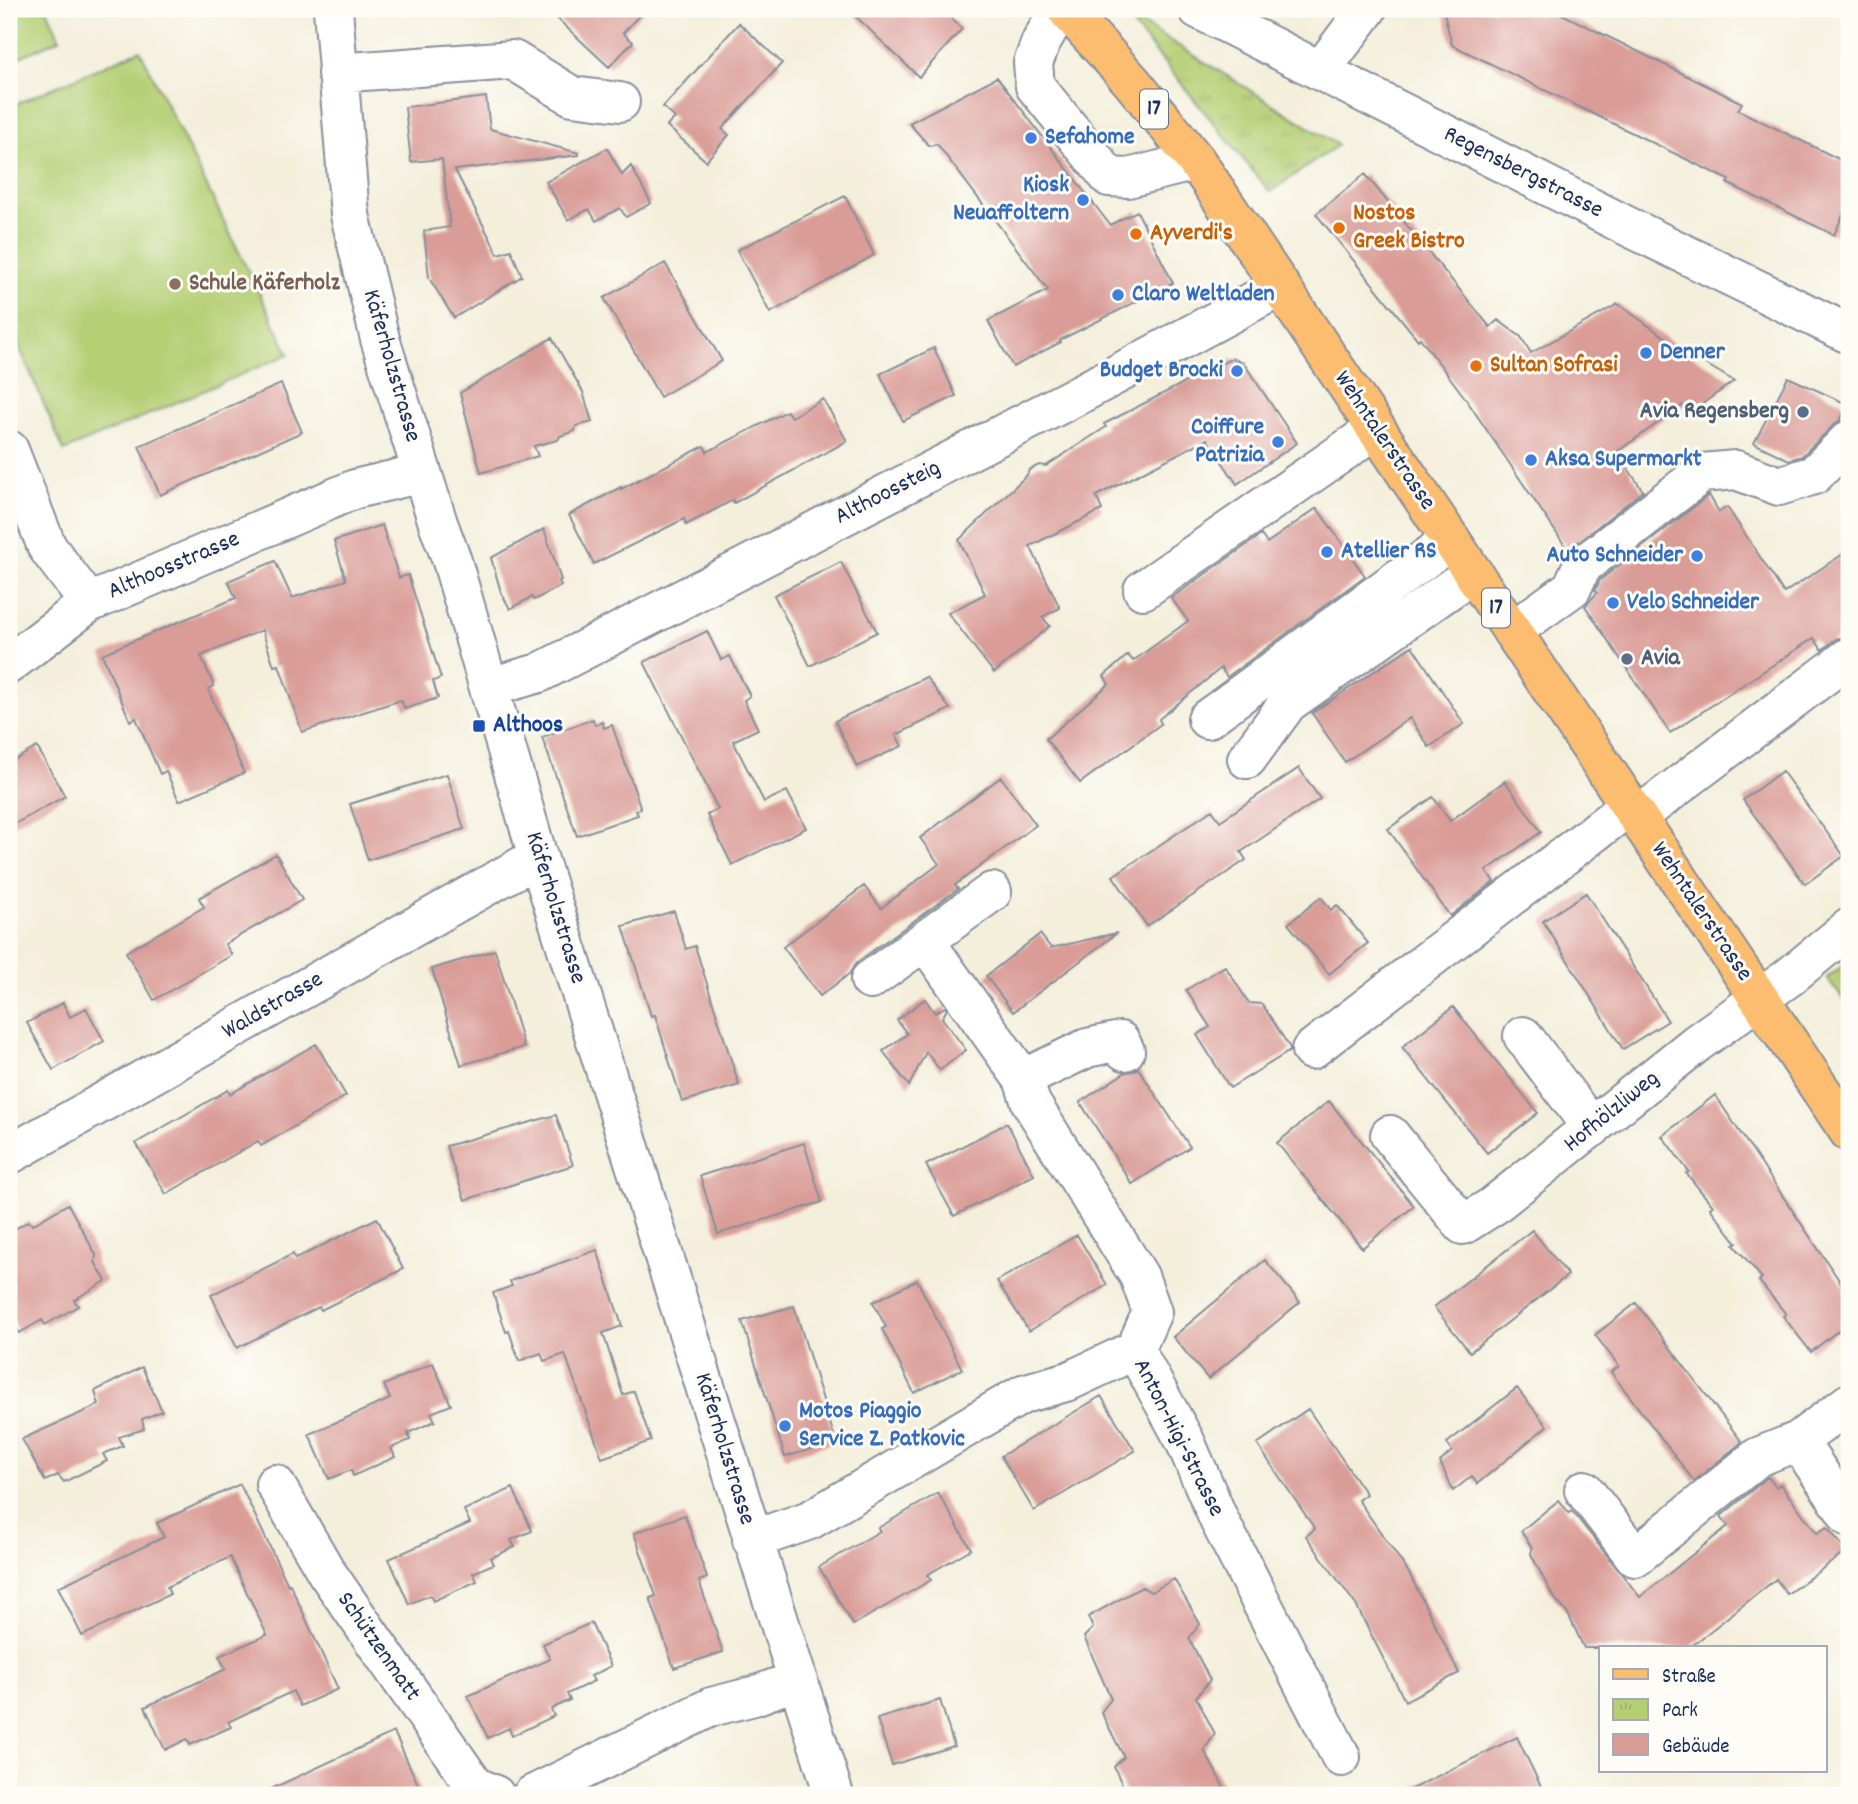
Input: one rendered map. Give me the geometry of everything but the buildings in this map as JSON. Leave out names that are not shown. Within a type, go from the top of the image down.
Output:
[{"type":"main road","name":"Wehntalerstrasse","points":[[1066,9],[1132,82],[1196,161],[1849,1132]]},
{"type":"street","name":"Käferholzstrasse","points":[[333,9],[351,215],[380,339],[452,561],[538,856],[834,1795]]},
{"type":"street","points":[[1060,9],[1041,41],[1033,63],[1035,86],[1109,177],[1128,178],[1196,161]]},
{"type":"street","name":"Regensbergstrasse","points":[[1198,9],[1625,225],[1849,334]]},
{"type":"street","points":[[1321,70],[1367,9]]},
{"type":"street","points":[[337,73],[513,60],[572,96],[620,102]]},
{"type":"street","name":"Althoossteig","points":[[490,687],[539,673],[1080,394],[1280,287]]},
{"type":"street","points":[[1143,590],[1376,429]]},
{"type":"street","points":[[1512,631],[1572,588],[1582,566],[1702,473],[1736,471],[1779,486],[1814,475],[1849,440]]},
{"type":"street","name":"Althoosstrasse","points":[[9,450],[47,547],[89,603],[355,489],[422,473]]},
{"type":"street","points":[[1207,719],[1451,540]]},
{"type":"street","points":[[1247,759],[1288,703],[1473,573]]},
{"type":"street","points":[[9,664],[89,603]]},
{"type":"street","points":[[1311,1050],[1633,811],[1849,657]]},
{"type":"street","name":"Waldstrasse","points":[[9,1155],[538,856]]},
{"type":"street","points":[[870,980],[992,892]]},
{"type":"street","name":"Hofhölzliweg","points":[[1390,1135],[1463,1225],[1493,1206],[1697,1043],[1788,978],[1849,928]]},
{"type":"street","points":[[925,941],[1023,1079],[1031,1103],[1139,1276],[1152,1312],[1135,1350]]},
{"type":"street","points":[[1523,1036],[1592,1128]]},
{"type":"street","points":[[1023,1079],[1087,1048],[1120,1041],[1125,1051]]},
{"type":"street","name":"Anton-Higi-Strasse","points":[[752,1540],[810,1520],[1023,1394],[1069,1381],[1135,1350],[1185,1441],[1219,1520],[1340,1757]]},
{"type":"street","points":[[1584,1490],[1635,1557],[1758,1457],[1798,1441],[1849,1403]]},
{"type":"street","points":[[1798,1441],[1849,1517]]},
{"type":"street","name":"Schützenmatt","points":[[275,1484],[327,1573],[475,1786],[495,1795]]},
{"type":"street","points":[[532,1795],[711,1707],[754,1696],[797,1680]]},
{"type":"green space","points":[[9,9],[47,9],[60,39],[9,62]]},
{"type":"green space","points":[[1121,10],[1338,145],[1270,192]]},
{"type":"green space","points":[[140,50],[289,354],[64,451],[9,323],[9,107]]},
{"type":"green space","points":[[1849,961],[1849,1007],[1827,978]]},
{"type":"place","name":"Sefahome","points":[[1031,138]]},
{"type":"place","name":"Kiosk Neuaffoltern","points":[[1083,200]]},
{"type":"place","name":"Nostos Greek Bistro","points":[[1339,228]]},
{"type":"place","name":"Ayverdi's","points":[[1136,234]]},
{"type":"place","name":"Schule Käferholz","points":[[175,284]]},
{"type":"place","name":"Claro Weltladen","points":[[1118,295]]},
{"type":"place","name":"Denner","points":[[1646,353]]},
{"type":"place","name":"Sultan Sofrasi","points":[[1476,366]]},
{"type":"place","name":"Budget Brocki","points":[[1237,371]]},
{"type":"place","name":"Avia Regensberg","points":[[1803,412]]},
{"type":"place","name":"Coiffure Patrizia","points":[[1278,442]]},
{"type":"place","name":"Aksa Supermarkt","points":[[1531,460]]},
{"type":"place","name":"Atellier RS","points":[[1327,552]]},
{"type":"place","name":"Auto Schneider","points":[[1697,556]]},
{"type":"place","name":"Velo Schneider","points":[[1613,603]]},
{"type":"place","name":"Avia","points":[[1627,659]]},
{"type":"place","name":"Althoos","points":[[479,726]]},
{"type":"place","name":"Motos Piaggio Service Z. Patkovic","points":[[785,1426]]}]
